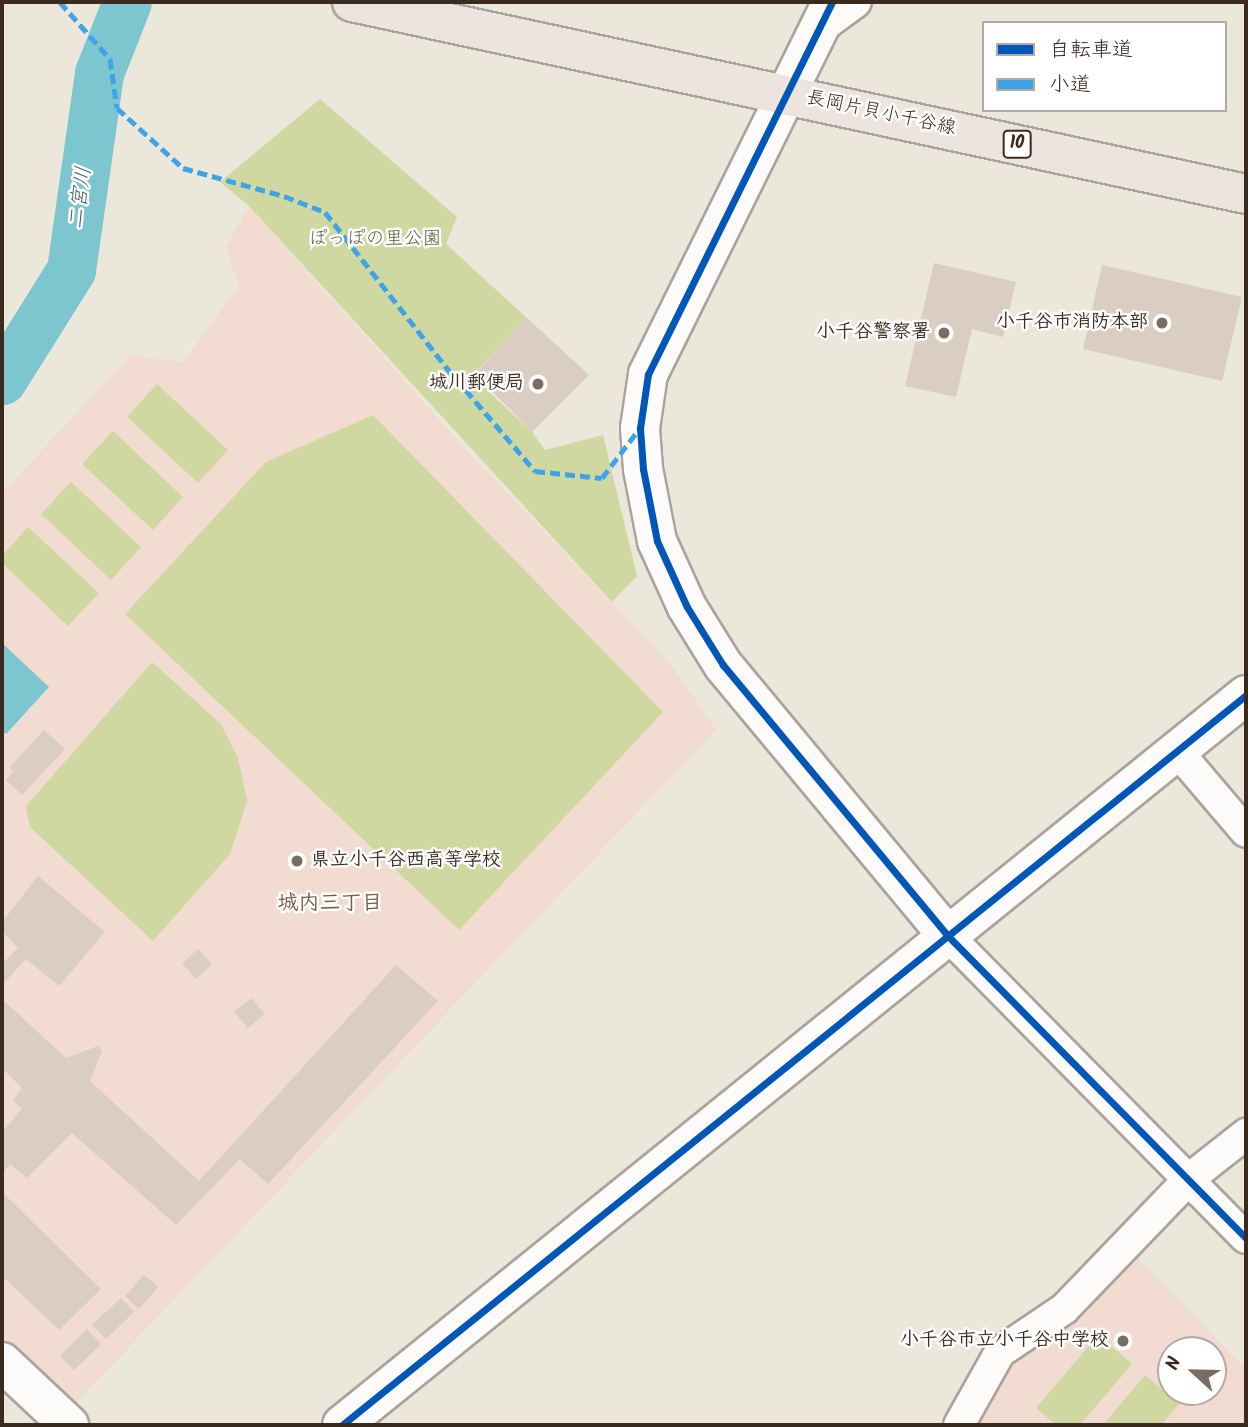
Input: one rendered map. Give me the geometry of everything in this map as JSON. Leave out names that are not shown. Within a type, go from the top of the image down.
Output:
[{"type":"main road","name":"長岡片貝小千谷線","points":[[352,2],[541,46],[787,94],[1246,194]]},
{"type":"street","points":[[856,2],[823,17],[648,374],[640,428],[645,481],[657,541],[687,607],[723,665],[948,936],[1246,1238]]},
{"type":"street","points":[[342,1425],[1246,695]]},
{"type":"street","points":[[1177,751],[1246,832]]},
{"type":"street","points":[[958,1425],[1000,1352],[1064,1309],[1189,1179],[1246,1134]]},
{"type":"street","points":[[2,1362],[69,1425]]},
{"type":"shaded area","name":"県立小千谷西高等学校","points":[[249,206],[460,443],[672,666],[716,730],[74,1405],[2,1336],[2,493],[130,356],[183,362],[239,286],[226,248]]},
{"type":"shaded area","name":"小千谷市立小千谷中学校","points":[[1134,1255],[1214,1336],[1157,1336],[1157,1406],[1227,1406],[1227,1349],[1246,1368],[1246,1425],[969,1425],[1003,1364],[1092,1303]]},
{"type":"green space","name":"ぽっぽの里公園","points":[[320,99],[457,217],[446,244],[526,317],[475,373],[488,391],[532,432],[545,450],[603,435],[637,576],[612,602],[249,206],[220,182]]},
{"type":"green space","points":[[157,384],[228,450],[198,483],[127,417]]},
{"type":"green space","points":[[373,415],[663,712],[459,930],[125,614],[266,462]]},
{"type":"green space","points":[[113,431],[183,497],[153,530],[82,464]]},
{"type":"green space","points":[[71,482],[141,547],[111,580],[41,514]]},
{"type":"green space","points":[[28,527],[99,593],[68,626],[2,563],[2,556]]},
{"type":"green space","points":[[152,662],[221,724],[238,758],[247,801],[230,854],[153,941],[30,827],[26,806]]},
{"type":"green space","points":[[1098,1335],[1132,1364],[1080,1425],[1056,1425],[1036,1408]]},
{"type":"green space","points":[[1145,1375],[1157,1385],[1157,1406],[1177,1406],[1161,1425],[1103,1425]]},
{"type":"water","points":[[2,643],[49,687],[6,734],[2,731]]},
{"type":"building","name":"小千谷警察署","points":[[934,263],[1016,282],[1003,337],[972,329],[956,397],[905,386]]},
{"type":"building","name":"小千谷市消防本部","points":[[1102,265],[1242,297],[1222,381],[1083,349]]},
{"type":"building","name":"城川郵便局","points":[[526,317],[589,375],[532,432],[475,374]]},
{"type":"building","points":[[44,730],[65,749],[22,795],[6,780],[13,771],[10,767]]},
{"type":"building","points":[[38,876],[105,932],[59,986],[26,959],[2,985],[2,964],[18,948],[2,931],[2,922]]},
{"type":"building","points":[[198,949],[212,964],[196,979],[182,963]]},
{"type":"building","points":[[396,965],[438,1001],[268,1184],[240,1159],[176,1225],[72,1133],[27,1178],[10,1164],[2,1173],[2,1132],[22,1109],[13,1101],[22,1088],[2,1068],[2,999],[66,1058],[98,1046],[102,1051],[90,1081],[199,1181]]},
{"type":"building","points":[[251,998],[265,1014],[248,1028],[234,1012]]},
{"type":"building","points":[[2,1192],[101,1289],[59,1330],[2,1276]]},
{"type":"building","points":[[144,1275],[158,1287],[139,1309],[125,1296]]},
{"type":"building","points":[[121,1298],[134,1312],[106,1339],[92,1325]]},
{"type":"building","points":[[87,1329],[101,1344],[74,1370],[60,1356]]},
{"type":"waterway","name":"二宮川","points":[[2,380],[71,270],[99,73],[127,2]]},
{"type":"marked path","points":[[60,2],[110,59],[117,108],[183,168],[284,196],[325,212],[446,367],[535,471],[602,478],[640,428]]},
{"type":"cycle path","points":[[832,2],[648,374],[640,428],[643,469],[657,541],[687,607],[723,665],[948,936],[1246,1238]]},
{"type":"cycle path","points":[[342,1425],[1246,695]]},
{"type":"place","name":"小千谷市消防本部","points":[[1162,323]]},
{"type":"place","name":"小千谷警察署","points":[[944,333]]},
{"type":"place","name":"城川郵便局","points":[[538,384]]},
{"type":"place","name":"県立小千谷西高等学校","points":[[297,861]]},
{"type":"place","name":"小千谷市立小千谷中学校","points":[[1123,1341]]},
{"type":"district","name":"城内三丁目","points":[[330,904]]}]
